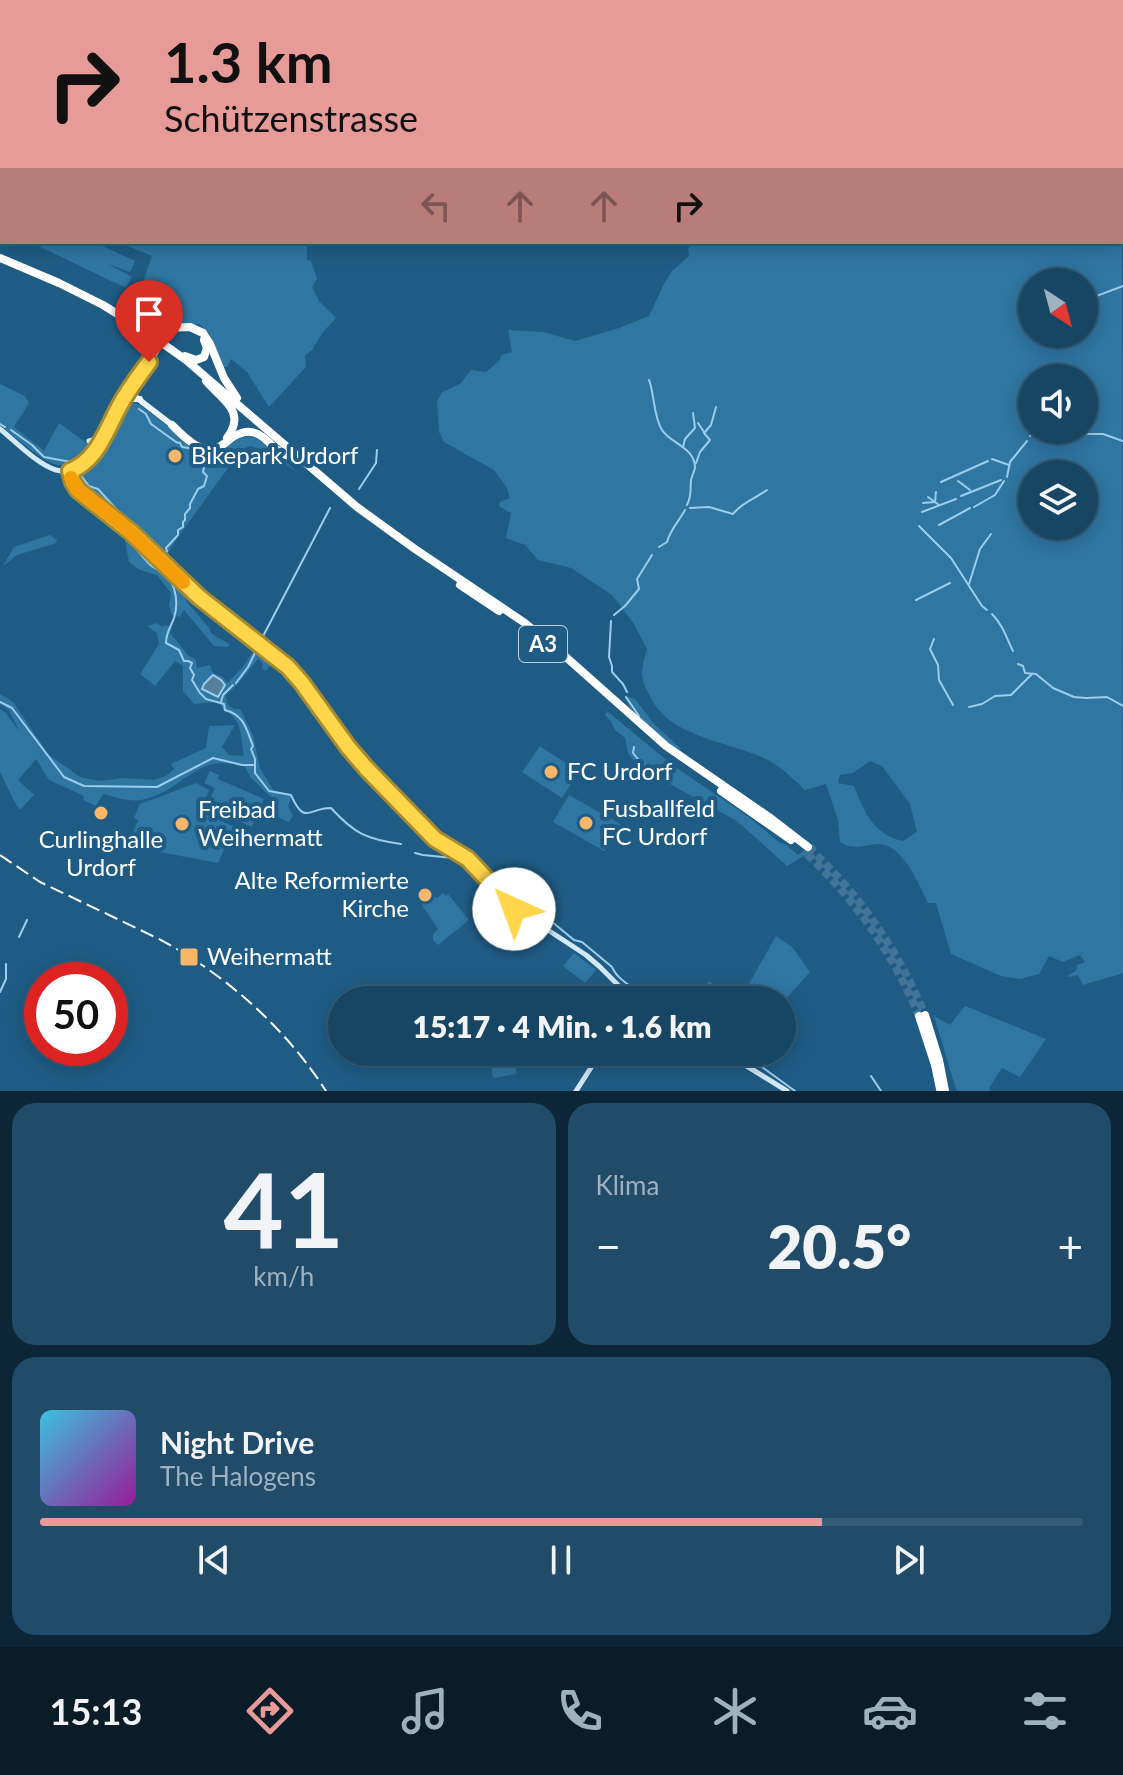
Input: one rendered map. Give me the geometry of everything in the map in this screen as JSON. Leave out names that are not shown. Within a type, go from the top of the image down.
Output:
[{"type":"highway","name":"A3","points":[[0,258],[95,301],[173,351],[357,507],[525,623],[666,746],[777,822],[806,849],[676,760],[555,654],[338,499],[206,381],[164,350],[104,311],[0,264]]},
{"type":"highway","points":[[173,351],[196,360],[204,357],[207,348],[202,337],[191,331],[167,334],[174,330],[185,326],[197,329],[206,336],[228,385],[262,425]]},
{"type":"highway","points":[[206,381],[233,411],[235,422],[231,436]]},
{"type":"highway","points":[[172,425],[197,444],[208,447],[243,432],[255,433],[289,456]]},
{"type":"highway","points":[[922,1016],[943,1079],[944,1091],[935,1065],[922,1016]]},
{"type":"main road","points":[[0,429],[49,467],[74,469],[93,455],[128,391],[157,351]]},
{"type":"main road","points":[[128,391],[172,425]]},
{"type":"main road","points":[[119,406],[127,399],[140,399]]},
{"type":"main road","points":[[89,441],[104,437]]},
{"type":"main road","points":[[74,469],[73,482],[78,490],[131,532],[199,597],[299,678],[344,743],[435,839],[468,859],[496,889],[516,906],[522,906],[522,913],[586,955],[618,986]]},
{"type":"main road","points":[[576,1091],[592,1066]]},
{"type":"main road","points":[[747,1066],[787,1091]]},
{"type":"shaded area","points":[[34,244],[98,244],[135,261],[130,272],[108,264],[132,277],[126,288]]},
{"type":"shaded area","points":[[123,244],[307,244],[307,260],[311,261],[317,279],[312,287],[319,301],[336,318],[305,356],[306,367],[269,407],[247,372],[231,359],[227,367],[223,367],[209,333],[199,324],[171,326],[134,307],[152,256]]},
{"type":"shaded area","points":[[692,244],[1122,244],[1123,973],[1083,985],[1078,975],[1068,977],[1076,971],[1077,965],[1085,962],[1080,955],[1063,962],[1049,956],[1039,974],[1020,979],[1001,976],[951,954],[936,903],[928,903],[902,857],[885,845],[853,847],[840,842],[838,820],[826,784],[805,790],[771,762],[685,730],[659,710],[643,682],[642,670],[647,649],[634,624],[612,595],[571,568],[538,560],[525,545],[506,538],[511,513],[499,506],[500,502],[510,498],[507,488],[494,470],[444,442],[439,432],[437,402],[442,392],[460,384],[471,370],[486,372],[500,360],[501,355],[512,352],[508,330],[543,332],[575,341],[649,316],[672,271],[689,256],[688,249]],"holes":[[[870,761],[882,766],[910,804],[917,832],[903,841],[877,828],[866,813],[854,786],[838,783],[840,775],[853,773]]]},
{"type":"shaded area","points":[[0,384],[25,396],[29,403],[14,427],[44,451],[59,423],[92,447],[77,460],[64,465],[37,455],[0,425]]},
{"type":"shaded area","points":[[127,401],[140,405],[202,452],[215,452],[241,438],[251,437],[269,447],[298,473],[266,451],[250,446],[241,450],[164,560],[82,483],[80,472],[99,450]]},
{"type":"shaded area","points":[[123,530],[182,586],[187,602],[212,634],[229,646],[214,646],[184,610],[180,617],[172,615],[169,605],[171,593],[157,575],[140,570],[129,562]]},
{"type":"shaded area","points":[[50,535],[57,540],[56,543],[17,555],[3,566],[14,547]]},
{"type":"shaded area","points":[[156,623],[172,628],[170,633],[196,660],[197,668],[210,665],[213,673],[223,677],[227,683],[256,647],[273,662],[266,671],[258,659],[226,695],[227,704],[240,709],[253,735],[260,768],[273,790],[292,795],[288,806],[293,816],[289,822],[275,816],[271,805],[273,799],[251,778],[245,767],[228,763],[202,768],[168,790],[141,800],[103,794],[96,806],[83,800],[84,796],[49,780],[36,759],[18,780],[34,795],[20,810],[0,772],[0,709],[19,731],[9,710],[0,704],[0,694],[13,702],[49,755],[80,777],[99,781],[124,778],[154,780],[166,776],[174,769],[171,764],[206,748],[209,726],[235,725],[222,747],[229,755],[244,756],[235,718],[215,702],[194,704],[183,691],[183,666],[175,661],[155,686],[140,674],[159,644],[157,633],[147,626]]},
{"type":"shaded area","points":[[213,675],[225,685],[218,697],[202,689]]},
{"type":"shaded area","points":[[624,696],[635,699],[654,724],[681,749],[679,751],[648,726]]},
{"type":"shaded area","points":[[607,711],[671,764],[798,855],[813,844],[817,848],[787,866],[737,821],[639,767],[628,753],[625,738],[605,715]]},
{"type":"shaded area","name":"FC Urdorf","points":[[540,746],[579,772],[562,798],[522,772]]},
{"type":"shaded area","points":[[210,771],[219,775],[218,779],[264,799],[252,827],[206,807],[215,788],[204,783]]},
{"type":"shaded area","name":"Freibad Weihermatt","points":[[196,783],[209,790],[201,812],[239,829],[234,840],[229,838],[218,863],[133,847],[131,838],[138,820],[134,818],[140,804]]},
{"type":"shaded area","name":"Fusballfeld FC Urdorf","points":[[569,795],[620,824],[604,851],[553,822]]},
{"type":"shaded area","points":[[443,893],[448,894],[469,920],[438,945],[433,940],[433,934],[438,929],[422,905]]},
{"type":"shaded area","points":[[776,936],[793,948],[810,972],[796,988],[748,986]]},
{"type":"shaded area","points":[[574,953],[596,970],[585,983],[563,966]]},
{"type":"shaded area","points":[[965,1006],[1046,1039],[1020,1077],[1002,1068],[989,1088],[991,1091],[956,1089],[934,1016],[950,1025]]},
{"type":"shaded area","points":[[491,1066],[516,1066],[517,1074],[493,1078]]},
{"type":"waterway","points":[[1098,295],[1123,286]]},
{"type":"waterway","points":[[136,307],[161,321]]},
{"type":"waterway","points":[[649,380],[662,430],[687,450],[694,461],[687,505]]},
{"type":"waterway","points":[[696,463],[710,440],[704,433],[711,425],[716,407]]},
{"type":"waterway","points":[[139,409],[151,424],[205,462],[203,472],[207,476],[204,486],[198,489],[185,514],[183,527],[164,554]]},
{"type":"waterway","points":[[683,447],[685,439],[695,428],[693,413]]},
{"type":"waterway","points":[[698,423],[704,432]]},
{"type":"waterway","points":[[0,424],[5,427]]},
{"type":"waterway","points":[[11,430],[44,457],[71,462],[89,486],[98,489],[128,525]]},
{"type":"waterway","points":[[1098,434],[1123,441]]},
{"type":"waterway","points":[[1007,477],[1010,462],[1025,444]]},
{"type":"waterway","points":[[359,489],[376,463],[377,450]]},
{"type":"waterway","points":[[992,459],[1009,465]]},
{"type":"waterway","points":[[941,482],[988,461]]},
{"type":"waterway","points":[[961,496],[1001,480]]},
{"type":"waterway","points":[[958,481],[970,490]]},
{"type":"waterway","points":[[974,507],[995,495],[1004,481]]},
{"type":"waterway","points":[[690,508],[709,507],[733,514],[767,490]]},
{"type":"waterway","points":[[923,503],[935,502],[936,492]]},
{"type":"waterway","points":[[928,497],[939,505]]},
{"type":"waterway","points":[[922,512],[956,499]]},
{"type":"waterway","points":[[260,642],[330,508]]},
{"type":"waterway","points":[[939,525],[970,508]]},
{"type":"waterway","points":[[659,547],[667,542],[685,510]]},
{"type":"waterway","points":[[919,526],[951,558],[987,610]]},
{"type":"waterway","points":[[125,530],[145,560],[167,574],[173,585],[176,606],[166,643],[179,650],[184,661],[192,663],[192,680],[200,693],[206,699],[224,704],[225,710],[244,723],[253,746],[255,773],[269,791],[291,795],[304,813],[331,808],[362,834],[401,844]]},
{"type":"waterway","points":[[969,584],[980,549],[991,534]]},
{"type":"waterway","points":[[614,615],[639,589],[637,579],[652,555]]},
{"type":"waterway","points":[[916,600],[950,583]]},
{"type":"waterway","points":[[992,614],[1013,651]]},
{"type":"waterway","points":[[611,621],[609,657],[612,672],[627,692]]},
{"type":"waterway","points":[[934,639],[930,649],[938,665],[939,680],[953,705]]},
{"type":"waterway","points":[[236,683],[257,649]]},
{"type":"waterway","points":[[1018,664],[1023,666],[1025,673],[1036,674],[1053,688],[1074,697],[1107,697],[1123,706]]},
{"type":"waterway","points":[[969,707],[995,696],[1011,695],[1032,674]]},
{"type":"waterway","points":[[221,702],[223,695],[233,685]]},
{"type":"waterway","points":[[626,697],[639,716]]},
{"type":"waterway","points":[[0,702],[12,708],[64,777],[84,786],[157,787],[213,758],[253,765]]},
{"type":"waterway","points":[[634,747],[633,753],[641,763],[662,777]]},
{"type":"waterway","points":[[415,853],[453,858]]},
{"type":"waterway","points":[[502,888],[522,899],[574,940],[582,942],[631,986]]},
{"type":"waterway","points":[[19,937],[27,920]]},
{"type":"waterway","points":[[0,992],[6,979],[6,964]]},
{"type":"waterway","points":[[759,1066],[795,1091]]},
{"type":"waterway","points":[[871,1076],[881,1091]]},
{"type":"tunnel","points":[[808,847],[844,884],[876,925],[903,968],[925,1015]]},
{"type":"tunnel","points":[[807,854],[872,929],[897,970],[919,1016]]},
{"type":"railway","points":[[0,855],[40,882],[157,938],[206,968],[272,1024],[326,1091]]},
{"type":"slow traffic","points":[[71,478],[78,490],[124,526],[183,582]]},
{"type":"place","name":"Bikepark Urdorf","points":[[175,456]]},
{"type":"place","name":"FC Urdorf","points":[[551,772]]},
{"type":"place","name":"Curlinghalle Urdorf","points":[[101,813]]},
{"type":"place","name":"Fusballfeld FC Urdorf","points":[[586,823]]},
{"type":"place","name":"Freibad Weihermatt","points":[[182,824]]},
{"type":"place","name":"Alte Reformierte Kirche","points":[[425,895]]},
{"type":"place","name":"Weihermatt","points":[[189,957]]},
{"type":"route","points":[[149,362],[119,406],[93,455],[70,471],[78,490],[113,516],[199,597],[293,672],[366,768],[435,839],[470,861],[516,906],[514,909]]}]
